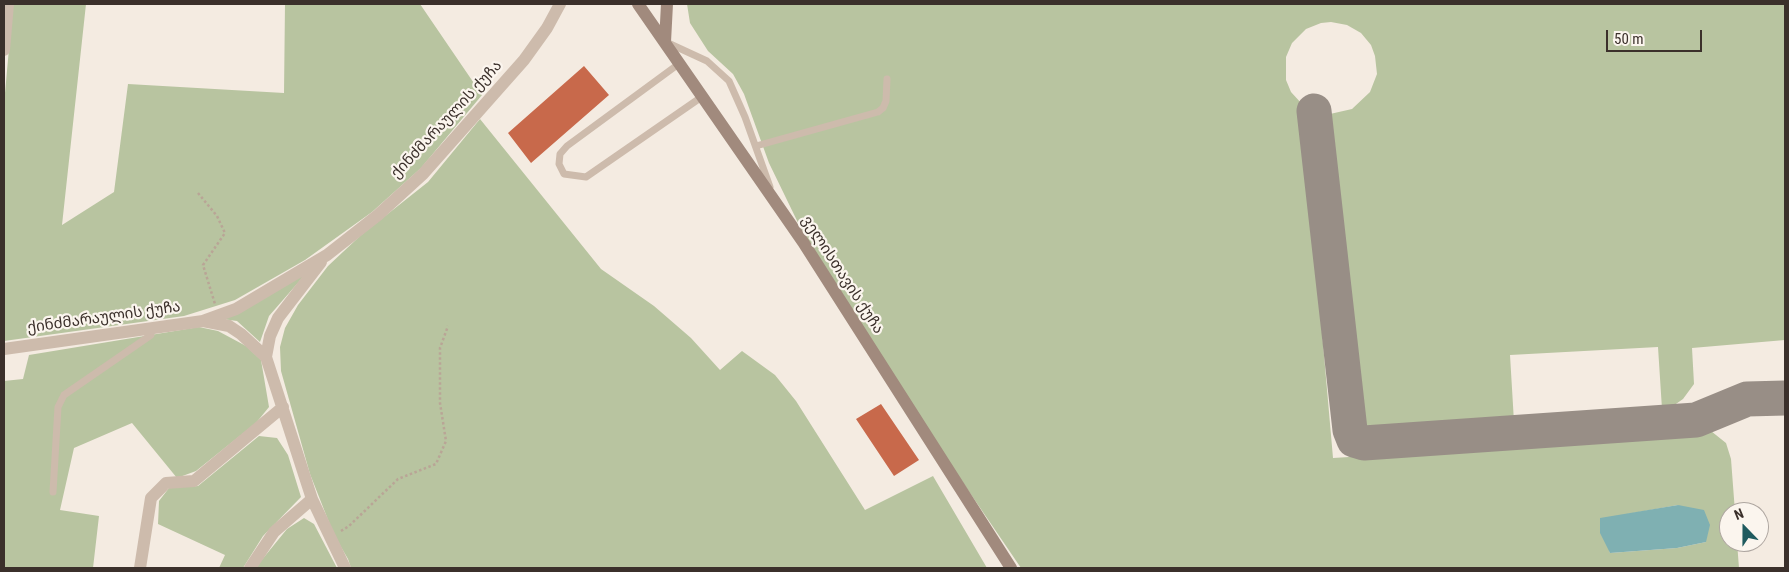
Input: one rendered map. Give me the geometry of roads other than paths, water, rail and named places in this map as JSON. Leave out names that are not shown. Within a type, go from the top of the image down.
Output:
[{"type":"street","points":[[4,50],[8,4]]},
{"type":"street","name":"ქინძმარაულის ქუჩა","points":[[4,349],[203,321],[236,309],[327,255],[378,215],[422,174],[524,60],[548,28],[560,4]]},
{"type":"street","name":"ველისთავის ქუჩა","points":[[638,4],[776,202],[1011,568]]},
{"type":"street","points":[[665,42],[667,4]]},
{"type":"street","points":[[327,255],[278,318],[270,336],[266,357],[312,499],[328,537],[345,568]]},
{"type":"street","points":[[203,321],[229,326],[266,357]]},
{"type":"street","points":[[140,568],[152,498],[166,483],[194,481],[283,407]]},
{"type":"street","points":[[250,568],[266,541],[283,523],[312,499]]},
{"type":"lane","points":[[665,42],[707,61],[729,81],[756,146],[776,202]]},
{"type":"lane","points":[[680,63],[567,146],[560,154],[559,164],[564,174],[586,178],[703,96]]},
{"type":"lane","points":[[756,146],[878,112],[883,108],[886,101],[887,78]]},
{"type":"lane","points":[[53,492],[58,407],[64,395],[151,335],[151,328]]},
{"type":"water","points":[[1678,505],[1704,510],[1710,525],[1706,542],[1677,548],[1610,553],[1600,533],[1600,518]]}]
